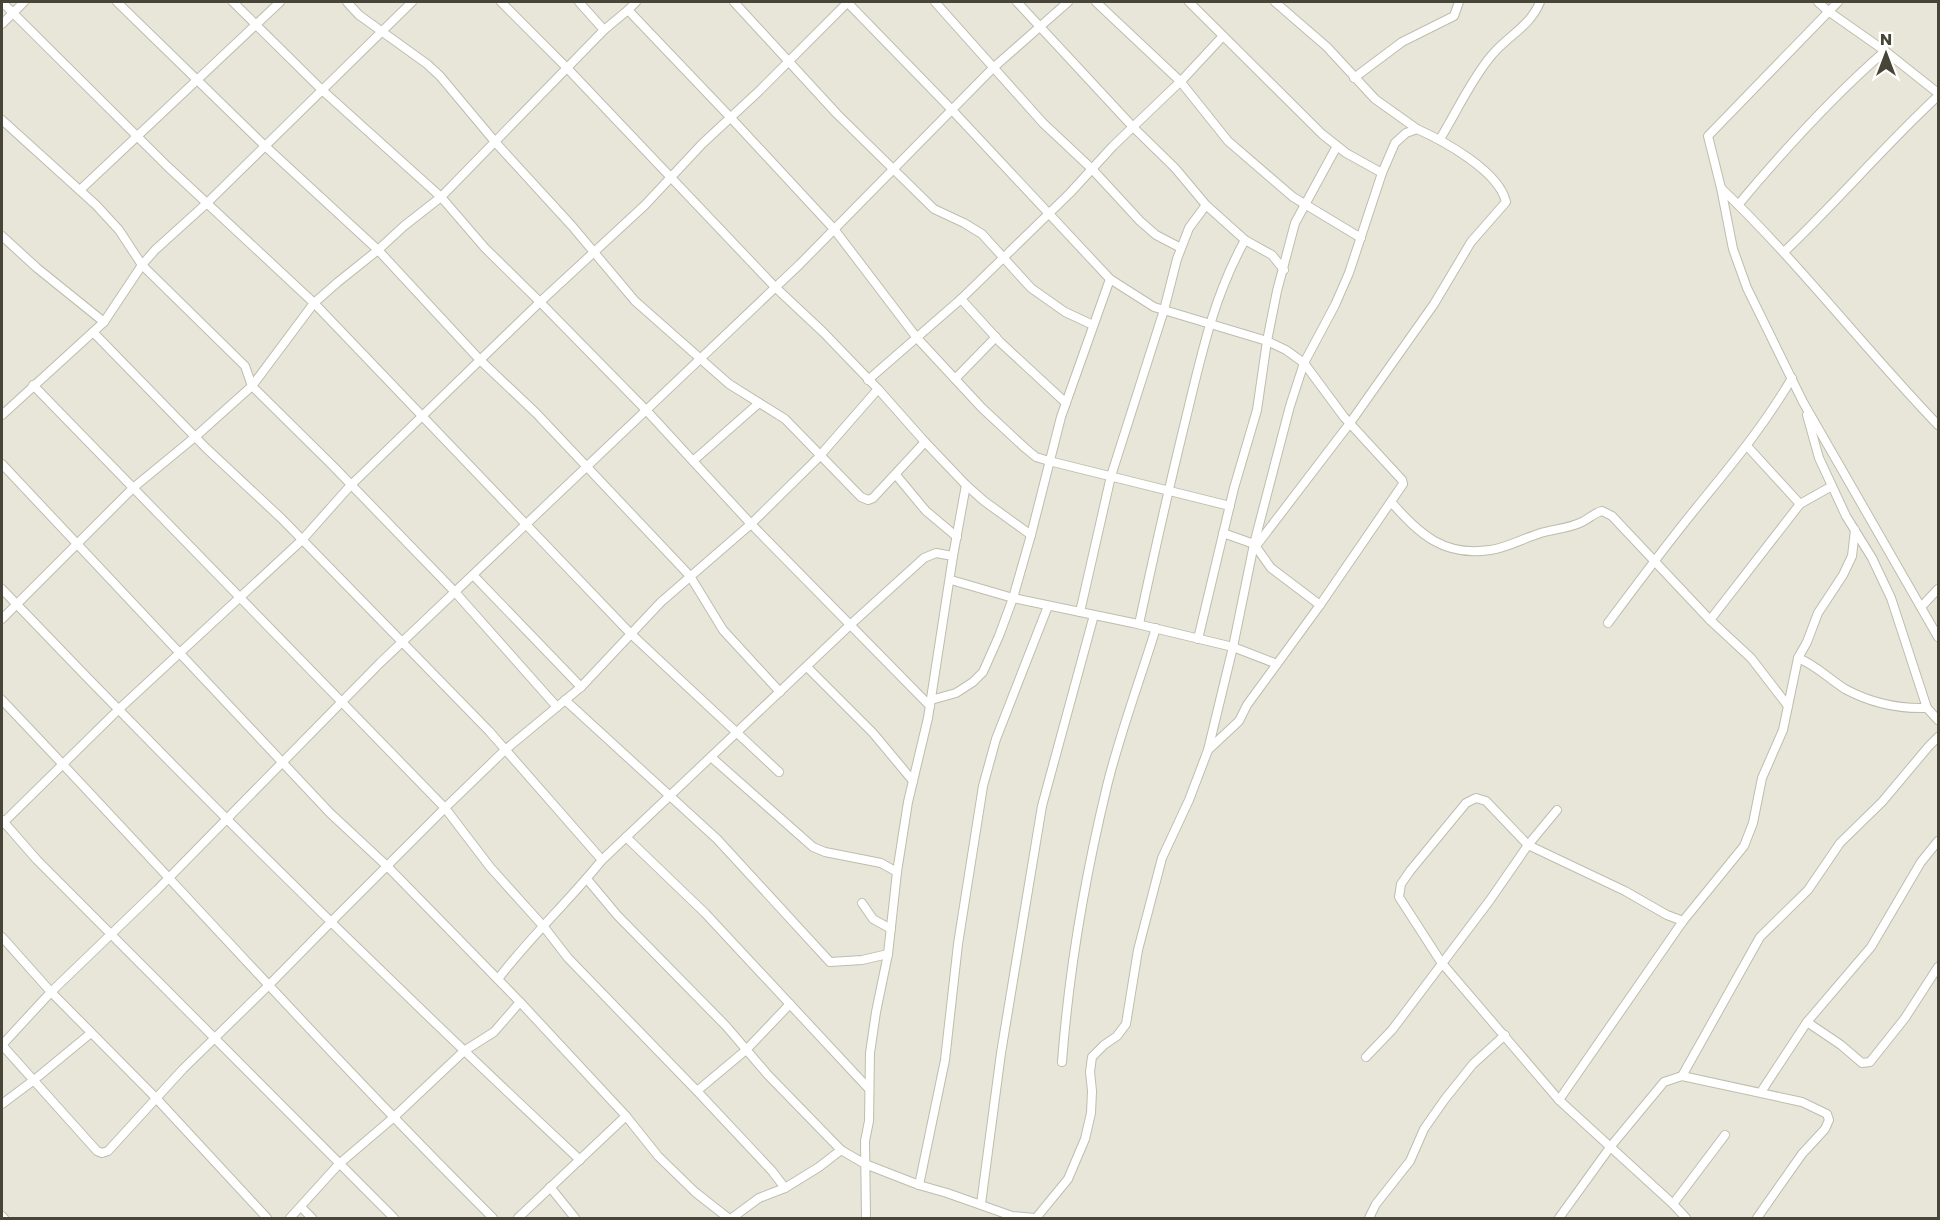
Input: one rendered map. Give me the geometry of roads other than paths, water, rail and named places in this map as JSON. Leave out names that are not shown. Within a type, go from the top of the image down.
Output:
[{"type":"street","points":[[2,2],[207,203],[314,303],[630,633],[779,772]]},
{"type":"street","points":[[2,24],[24,2]]},
{"type":"street","points":[[117,2],[264,145],[378,250],[480,360],[587,466],[690,576],[723,630],[780,692]]},
{"type":"street","points":[[233,2],[321,90],[441,197],[485,248],[646,410],[751,524],[850,625],[931,703]]},
{"type":"street","points":[[80,190],[280,2]]},
{"type":"street","points":[[347,2],[359,15],[440,76],[635,301],[729,384],[785,418],[861,497],[868,500],[873,498],[925,442]]},
{"type":"street","points":[[2,415],[104,322],[142,265],[412,2]]},
{"type":"street","points":[[501,2],[567,68],[775,287],[823,332],[878,389],[966,485],[1031,535]]},
{"type":"street","points":[[579,2],[604,30]]},
{"type":"street","points":[[2,619],[133,488],[252,386],[314,303],[441,197],[604,30],[636,2]]},
{"type":"street","points":[[734,2],[892,171],[934,209],[981,234],[1031,288],[1065,312],[1093,325]]},
{"type":"street","points":[[394,1218],[37,860],[2,822],[118,710],[302,540],[350,486],[540,302],[645,206],[702,144],[847,2],[1110,279],[1154,307],[1267,340],[1286,350],[1304,363],[1350,423],[1402,480],[1403,484],[1391,502],[1320,606],[1246,705],[1239,721],[1208,750]]},
{"type":"street","points":[[935,2],[1043,123],[1092,169],[1147,228],[1181,248]]},
{"type":"street","points":[[1017,2],[1175,168],[1206,205],[1245,240],[1272,255],[1284,270]]},
{"type":"street","points":[[878,389],[820,455],[751,524],[690,576],[630,633],[581,687],[505,750],[445,808],[155,1097],[108,1151],[102,1153],[97,1151],[2,1045],[342,701],[775,287],[993,68],[1068,2]]},
{"type":"street","points":[[1096,2],[1180,81],[1228,141],[1304,205],[1361,238]]},
{"type":"street","points":[[1189,2],[1336,147],[1382,173]]},
{"type":"street","points":[[1255,545],[1350,423],[1434,304],[1471,242],[1506,202],[1504,194],[1489,176],[1440,139],[1417,129],[1375,99],[1328,47],[1275,2]]},
{"type":"street","points":[[1354,78],[1402,42],[1454,16],[1459,2]]},
{"type":"street","points":[[1440,139],[1481,70],[1501,45],[1525,26],[1536,12],[1540,2]]},
{"type":"street","points":[[1784,252],[1818,220],[1865,168],[1938,95],[1885,51],[1818,2]]},
{"type":"street","points":[[1838,2],[1707,136],[1721,188],[1733,249],[1747,288],[1803,402],[1938,637]]},
{"type":"street","points":[[628,10],[834,229],[917,338],[982,408],[1025,448],[1036,457],[1050,461],[1230,506]]},
{"type":"street","points":[[868,380],[962,299],[1223,36]]},
{"type":"street","points":[[1738,205],[1785,148],[1885,51]]},
{"type":"street","points":[[2,120],[80,190],[119,230],[142,265],[245,366],[252,386],[455,592],[557,707]]},
{"type":"street","points":[[586,879],[617,915],[726,1026],[768,1075],[841,1150],[865,1164],[919,1185],[1012,1216],[1036,1218],[1068,1179],[1085,1139],[1091,1113],[1092,1057],[1104,1044],[1117,1036],[1126,1024],[1138,950],[1162,858],[1189,800],[1208,750],[1255,545],[1290,406],[1304,363],[1349,273],[1382,173],[1399,138],[1417,129]]},
{"type":"street","points":[[1198,639],[1223,533],[1257,410],[1267,340],[1295,223],[1336,147]]},
{"type":"street","points":[[1721,188],[1784,252],[1861,342],[1938,425]]},
{"type":"street","points":[[1080,612],[1111,476],[1164,310],[1181,248],[1189,228],[1206,205]]},
{"type":"street","points":[[2,237],[104,322]]},
{"type":"street","points":[[1139,624],[1168,490],[1209,323],[1228,270],[1245,240]]},
{"type":"street","points":[[931,703],[956,693],[974,682],[983,672],[1013,598],[1061,417],[1110,279]]},
{"type":"street","points":[[962,299],[996,338],[1066,402]]},
{"type":"street","points":[[93,332],[195,437],[302,540],[489,731],[602,860]]},
{"type":"street","points":[[955,379],[996,338]]},
{"type":"street","points":[[1608,623],[1654,560],[1747,446],[1771,413],[1792,378]]},
{"type":"street","points":[[33,386],[445,808],[490,867],[544,927],[568,958],[697,1091],[785,1188]]},
{"type":"street","points":[[1803,402],[1819,458],[1846,516],[1872,558],[1891,598],[1927,708],[1938,720]]},
{"type":"street","points":[[693,461],[759,403]]},
{"type":"street","points":[[1747,446],[1800,504]]},
{"type":"street","points":[[2,464],[330,813],[388,867],[520,1002],[626,1116],[658,1156],[695,1192],[730,1218],[759,1198],[785,1188],[841,1150]]},
{"type":"street","points":[[896,475],[926,511],[957,537]]},
{"type":"street","points":[[866,1218],[865,1164],[871,1043],[888,954],[897,872],[913,781],[931,703],[966,485]]},
{"type":"street","points":[[1710,620],[1800,504],[1832,486]]},
{"type":"street","points":[[1391,502],[1417,531],[1442,546],[1464,551],[1491,550],[1584,521],[1602,510],[1612,516],[1710,620],[1751,658],[1788,706]]},
{"type":"street","points":[[1559,1100],[1683,921],[1744,846],[1753,823],[1762,778],[1783,730],[1798,658],[1818,613],[1843,575],[1852,556],[1855,530]]},
{"type":"street","points":[[1223,533],[1255,545],[1271,567],[1320,606]]},
{"type":"street","points":[[498,979],[521,948],[544,927],[602,860],[850,625],[924,558],[936,553],[953,556]]},
{"type":"street","points":[[473,575],[581,687]]},
{"type":"street","points":[[951,580],[1013,598],[1139,624],[1233,647],[1277,664]]},
{"type":"street","points":[[2,589],[183,777],[464,1052],[580,1160]]},
{"type":"street","points":[[1921,607],[1938,589]]},
{"type":"street","points":[[919,1185],[945,1060],[959,934],[983,786],[996,739],[1047,606]]},
{"type":"street","points":[[981,1204],[1001,1053],[1042,806],[1094,615]]},
{"type":"street","points":[[1062,1062],[1065,1014],[1078,928],[1107,784],[1156,628]]},
{"type":"street","points":[[1798,658],[1812,664],[1846,689],[1871,700],[1891,706],[1927,708]]},
{"type":"street","points":[[807,667],[873,733],[913,781]]},
{"type":"street","points":[[2,700],[393,1118],[493,1218]]},
{"type":"street","points":[[565,700],[717,839],[830,962],[862,960],[888,954]]},
{"type":"street","points":[[1682,1076],[1760,937],[1808,890],[1840,843],[1882,802],[1938,737]]},
{"type":"street","points":[[711,757],[813,847],[825,852],[881,863],[897,872]]},
{"type":"street","points":[[1683,921],[1528,846],[1486,801],[1476,798],[1466,802],[1410,871],[1401,884],[1399,897],[1441,962],[1559,1100],[1686,1218]]},
{"type":"street","points":[[1366,1057],[1392,1030],[1557,810]]},
{"type":"street","points":[[626,837],[705,913],[869,1089]]},
{"type":"street","points":[[1761,1092],[1807,1022],[1871,946],[1921,862],[1938,841]]},
{"type":"street","points":[[862,903],[873,919],[891,929]]},
{"type":"street","points":[[2,937],[51,993],[155,1097],[267,1218]]},
{"type":"street","points":[[1807,1022],[1841,1044],[1862,1063],[1870,1062],[1905,1018],[1938,967]]},
{"type":"street","points":[[290,1218],[339,1164],[464,1052],[494,1032],[520,1002]]},
{"type":"street","points":[[697,1091],[746,1050],[790,1004]]},
{"type":"street","points":[[2,1103],[91,1033]]},
{"type":"street","points":[[1369,1218],[1376,1204],[1410,1161],[1424,1129],[1446,1099],[1473,1064],[1505,1035]]},
{"type":"street","points":[[1559,1218],[1611,1146],[1664,1082],[1682,1076],[1761,1092],[1818,1108],[1827,1114],[1829,1120],[1825,1129],[1802,1154],[1757,1218]]},
{"type":"street","points":[[518,1218],[626,1116]]},
{"type":"street","points":[[1673,1204],[1725,1135]]},
{"type":"street","points":[[550,1186],[575,1218]]},
{"type":"street","points":[[301,1207],[312,1218]]}]
